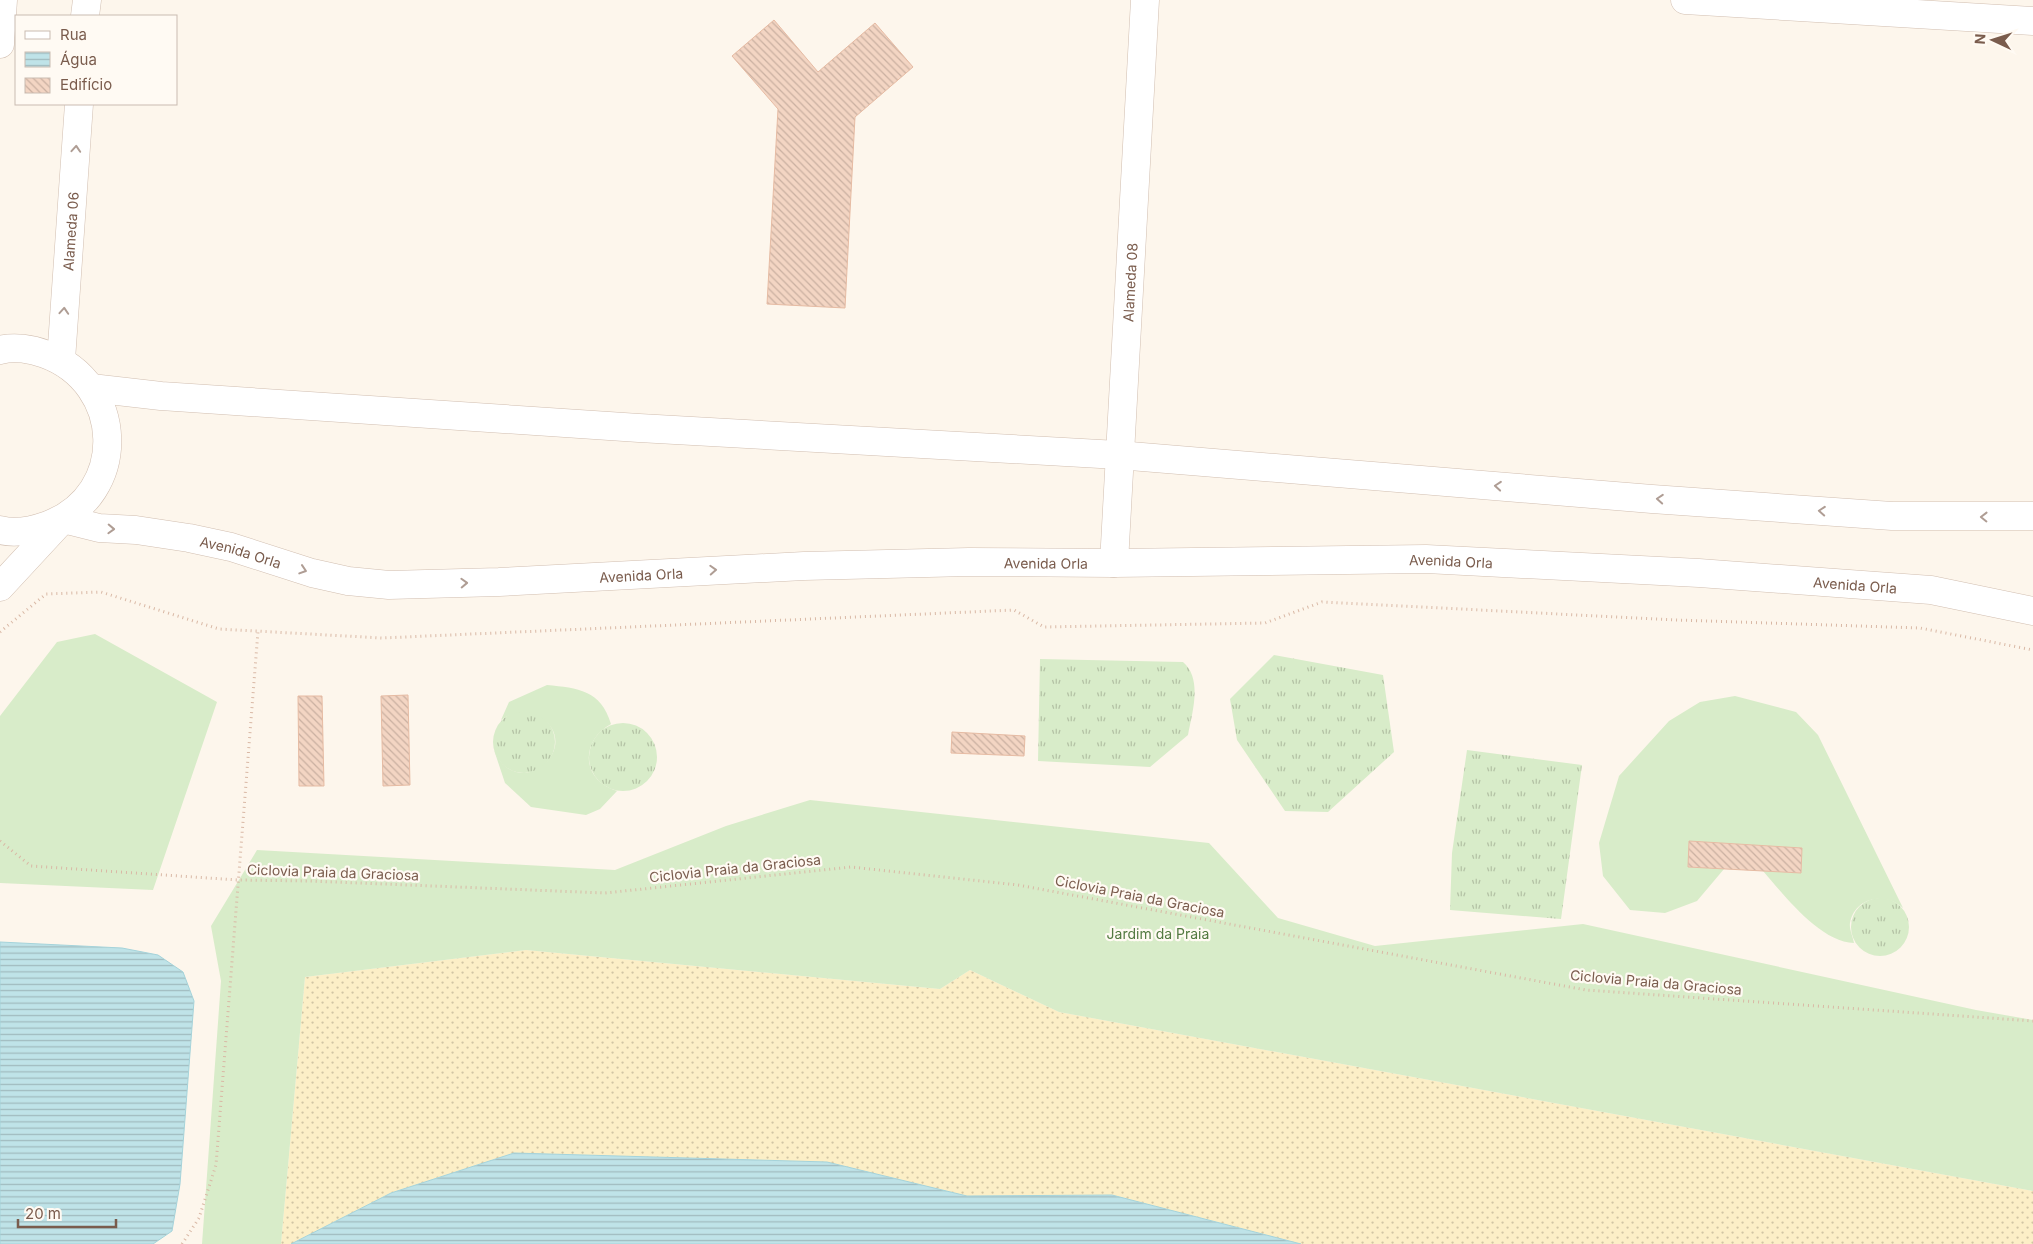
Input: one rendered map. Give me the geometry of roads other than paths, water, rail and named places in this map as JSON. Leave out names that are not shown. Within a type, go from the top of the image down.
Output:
[{"type":"street","points":[[0,44],[3,0]]},
{"type":"street","points":[[85,15],[86,0]]},
{"type":"street","name":"Alameda 08","points":[[1114,563],[1118,454],[1145,0]]},
{"type":"street","points":[[1684,0],[2033,22]]},
{"type":"street","name":"Alameda 06","points":[[60,360],[79,105]]},
{"type":"street","points":[[0,350],[33,350],[60,360],[78,372],[92,388],[103,410],[108,435],[106,460],[97,483],[82,503],[63,519],[0,587]]},
{"type":"street","points":[[92,388],[161,396],[639,428],[1118,454],[1623,496],[1892,516],[2033,516]]},
{"type":"street","points":[[0,530],[34,530],[63,519]]},
{"type":"street","name":"Avenida Orla","points":[[63,519],[100,528],[136,530],[189,538],[231,547],[312,573],[348,581],[390,585],[499,582],[804,566],[969,562],[1114,563],[1426,559],[1699,573],[1931,590],[2033,611]]},
{"type":"water","points":[[0,942],[122,948],[158,955],[183,972],[194,1001],[180,1184],[172,1231],[153,1244],[0,1244]]},
{"type":"water","points":[[514,1153],[827,1162],[967,1196],[1112,1195],[1301,1244],[291,1244],[391,1193]]},
{"type":"park label","name":"Jardim da Praia","points":[[1158,933]]}]
